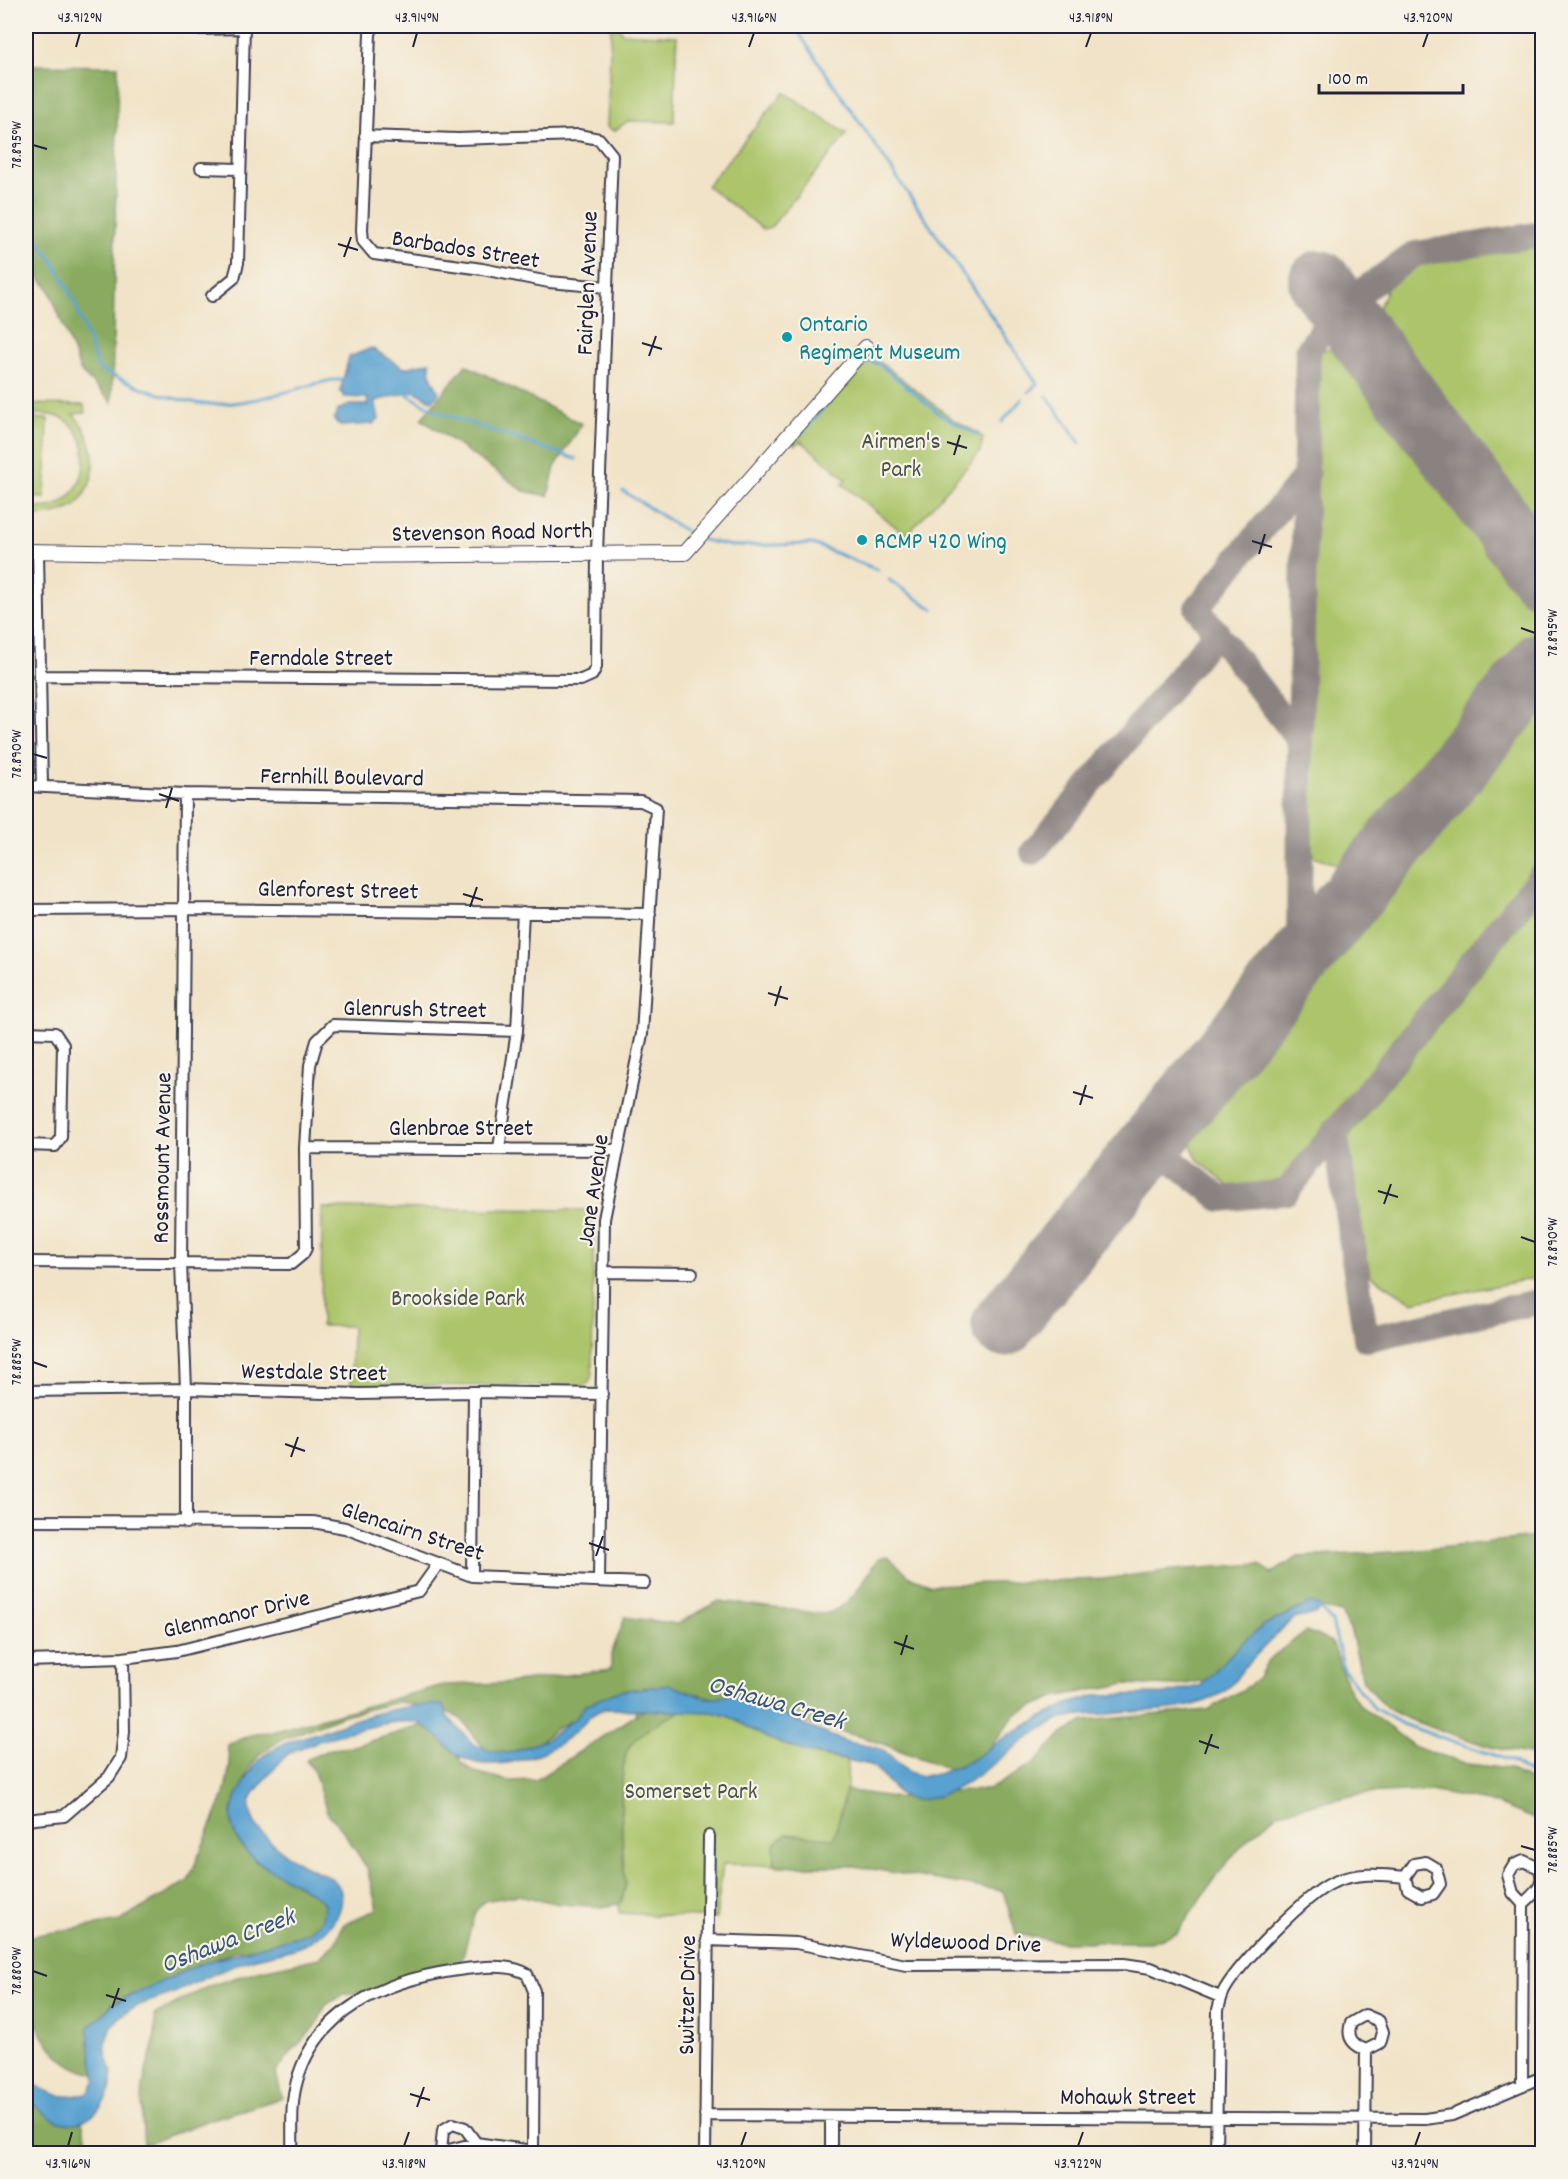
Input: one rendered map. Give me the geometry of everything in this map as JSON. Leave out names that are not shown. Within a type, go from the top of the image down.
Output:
[{"type":"street","name":"Barbados Street","points":[[373,26],[370,34],[362,230],[363,241],[374,254],[482,269],[549,282],[606,287]]},
{"type":"street","points":[[193,29],[244,27],[237,271],[229,284],[212,296]]},
{"type":"street","name":"Fairglen Avenue","points":[[365,136],[458,139],[578,135],[598,139],[609,149],[612,164],[597,553],[596,667]]},
{"type":"street","points":[[201,168],[240,169]]},
{"type":"street","name":"Stevenson Road North","points":[[32,551],[333,556],[685,553],[866,347]]},
{"type":"street","points":[[32,551],[42,787]]},
{"type":"street","name":"Ferndale Street","points":[[39,676],[581,680],[592,675],[596,667]]},
{"type":"street","name":"Fernhill Boulevard","points":[[26,786],[185,794],[641,801],[656,808]]},
{"type":"street","name":"Rossmount Avenue","points":[[185,794],[181,1263],[186,1389],[186,1522]]},
{"type":"street","name":"Jane Avenue","points":[[599,1580],[604,1219],[616,1150],[642,1034],[656,808]]},
{"type":"street","name":"Glenforest Street","points":[[26,910],[184,909],[650,914]]},
{"type":"street","points":[[499,1148],[517,1031],[523,912]]},
{"type":"street","name":"Glenrush Street","points":[[181,1263],[291,1264],[303,1254],[306,1248],[305,1148],[310,1065],[317,1041],[333,1025],[517,1031]]},
{"type":"street","points":[[26,1032],[55,1033],[63,1045],[61,1137],[55,1146],[26,1145]]},
{"type":"street","name":"Glenbrae Street","points":[[305,1148],[616,1150]]},
{"type":"street","points":[[26,1262],[181,1263]]},
{"type":"street","points":[[603,1272],[692,1273]]},
{"type":"street","name":"Westdale Street","points":[[26,1390],[186,1389],[360,1394],[474,1392],[602,1394]]},
{"type":"street","points":[[472,1576],[474,1392]]},
{"type":"street","name":"Glencairn Street","points":[[26,1521],[313,1522],[345,1528],[472,1576],[644,1582]]},
{"type":"street","name":"Glenmanor Drive","points":[[26,1661],[123,1658],[177,1651],[419,1591],[439,1563]]},
{"type":"street","points":[[26,1820],[64,1816],[109,1776],[121,1758],[124,1732],[123,1658]]},
{"type":"street","name":"Switzer Drive","points":[[705,2154],[709,1836]]},
{"type":"street","points":[[1216,2154],[1220,1997],[1229,1982],[1318,1891],[1354,1876],[1404,1877]]},
{"type":"street","points":[[1522,2085],[1523,1904]]},
{"type":"street","name":"Wyldewood Drive","points":[[707,1940],[796,1943],[906,1965],[1124,1964],[1151,1968],[1220,1997]]},
{"type":"street","points":[[292,2154],[293,2103],[303,2063],[315,2042],[349,2006],[392,1984],[436,1973],[510,1968],[527,1974],[534,1991],[533,2152],[476,2143]]},
{"type":"street","points":[[1365,2154],[1366,2050]]},
{"type":"street","name":"Mohawk Street","points":[[705,2115],[1425,2120],[1452,2115],[1542,2077]]},
{"type":"street","points":[[831,2116],[831,2154]]},
{"type":"green space","points":[[611,26],[619,26],[622,33],[677,36],[674,122],[628,121],[614,131],[607,127]]},
{"type":"green space","points":[[1391,26],[1526,26],[1523,30],[1418,32]]},
{"type":"green space","points":[[26,65],[118,66],[112,402],[81,372],[49,289],[26,263]]},
{"type":"green space","points":[[784,92],[847,134],[771,227],[763,229],[707,186]]},
{"type":"green space","points":[[1542,245],[1542,534],[1375,317],[1396,267]]},
{"type":"green space","points":[[1347,345],[1522,571],[1542,621],[1520,657],[1345,867],[1313,856],[1300,737],[1320,351]]},
{"type":"green space","name":"Airmen's Park","points":[[871,360],[881,363],[955,421],[983,438],[980,452],[908,534],[902,532],[842,484],[846,479],[801,441],[796,445],[793,443],[795,437],[861,363]]},
{"type":"green space","points":[[466,365],[582,424],[555,467],[548,496],[524,491],[421,419]]},
{"type":"green space","points":[[26,404],[84,405],[85,413],[73,414],[85,431],[92,451],[91,481],[75,506],[57,513],[26,516],[26,507],[54,506],[74,491],[84,467],[82,442],[76,430],[67,421],[52,415],[26,414]]},
{"type":"green space","points":[[26,418],[48,419],[45,498],[26,497]]},
{"type":"green space","points":[[1542,702],[1542,855],[1281,1180],[1230,1187],[1198,1160],[1188,1138]]},
{"type":"green space","points":[[1542,897],[1542,1277],[1412,1302],[1370,1275],[1347,1138]]},
{"type":"green space","name":"Brookside Park","points":[[322,1208],[594,1210],[592,1375],[589,1383],[582,1386],[351,1385],[352,1326],[321,1326]]},
{"type":"green space","points":[[1542,1536],[1542,1756],[1493,1748],[1410,1720],[1386,1708],[1363,1681],[1351,1632],[1341,1613],[1314,1606],[1277,1624],[1211,1679],[1176,1686],[1125,1684],[1054,1697],[1016,1714],[981,1758],[949,1769],[872,1740],[698,1694],[629,1692],[555,1729],[529,1751],[506,1761],[487,1752],[461,1719],[444,1710],[398,1702],[341,1716],[281,1740],[260,1754],[250,1767],[235,1806],[237,1825],[255,1862],[318,1885],[328,1912],[314,1931],[272,1945],[235,1951],[112,2003],[100,2020],[95,2074],[69,2064],[58,2055],[41,2032],[29,2006],[24,1980],[26,1937],[120,1921],[188,1881],[224,1795],[230,1765],[227,1745],[255,1733],[272,1732],[443,1685],[508,1683],[611,1669],[611,1655],[625,1617],[677,1624],[719,1601],[824,1614],[842,1606],[862,1584],[878,1558],[888,1557],[911,1577],[932,1585],[1103,1579],[1174,1570],[1260,1564],[1271,1574],[1298,1557],[1412,1551]]},
{"type":"green space","points":[[1306,1631],[1332,1642],[1347,1685],[1358,1704],[1415,1747],[1468,1764],[1509,1769],[1542,1788],[1542,1822],[1497,1804],[1430,1791],[1360,1794],[1279,1812],[1250,1837],[1224,1866],[1177,1933],[1150,1942],[1063,1942],[1016,1934],[1003,1891],[854,1866],[775,1866],[774,1845],[786,1834],[834,1838],[846,1790],[899,1798],[913,1791],[933,1794],[990,1789],[1032,1765],[1062,1734],[1085,1721],[1208,1710],[1249,1686],[1259,1677],[1268,1660]]},
{"type":"green space","name":"Somerset Park","points":[[637,1708],[712,1712],[728,1716],[777,1742],[820,1756],[848,1761],[843,1866],[723,1864],[716,1918],[619,1913],[610,1780],[635,1723]]},
{"type":"green space","points":[[654,1708],[683,1710],[654,1725],[641,1735],[630,1746],[625,1757],[622,1837],[625,1889],[621,1903],[602,1907],[560,1904],[518,1895],[484,1901],[475,1912],[461,1963],[439,1974],[393,1989],[344,1994],[326,2005],[316,2026],[276,2072],[282,2098],[209,2120],[144,2145],[142,2092],[154,2039],[154,2015],[209,1986],[257,1971],[319,1958],[336,1942],[343,1925],[377,1909],[367,1868],[343,1831],[327,1812],[314,1772],[306,1760],[330,1749],[350,1747],[430,1723],[447,1730],[461,1762],[474,1772],[509,1781],[536,1780],[642,1711]]},
{"type":"green space","points":[[26,2099],[56,2118],[82,2122],[91,2153],[26,2154]]},
{"type":"water","points":[[371,348],[404,368],[430,362],[430,374],[439,393],[432,401],[415,391],[375,401],[379,419],[373,424],[340,426],[334,420],[338,410],[349,405],[367,405],[368,398],[344,397],[340,391],[349,357]]},
{"type":"water","points":[[1311,1603],[1318,1605],[1320,1608],[1318,1611],[1287,1624],[1248,1663],[1234,1682],[1220,1694],[1195,1705],[1181,1708],[1062,1718],[1039,1730],[956,1789],[920,1800],[912,1800],[898,1793],[871,1765],[806,1752],[767,1738],[728,1716],[712,1712],[604,1709],[592,1715],[567,1738],[546,1751],[522,1760],[497,1764],[473,1762],[463,1758],[434,1733],[418,1723],[373,1726],[313,1743],[288,1754],[281,1760],[255,1792],[250,1803],[255,1824],[272,1843],[301,1864],[328,1876],[336,1883],[342,1900],[339,1912],[330,1926],[300,1946],[240,1963],[176,1992],[133,2008],[122,2016],[112,2026],[107,2038],[107,2055],[112,2073],[108,2094],[98,2110],[82,2121],[59,2122],[26,2099],[26,2078],[48,2092],[64,2096],[89,2092],[96,2080],[89,2044],[89,2027],[114,2003],[200,1964],[308,1933],[322,1920],[324,1903],[313,1894],[260,1863],[239,1843],[233,1830],[234,1802],[253,1768],[269,1752],[289,1742],[398,1708],[444,1705],[447,1716],[473,1744],[490,1751],[509,1753],[545,1740],[577,1717],[585,1705],[619,1691],[670,1685],[705,1698],[718,1698],[731,1694],[746,1697],[806,1726],[847,1742],[875,1747],[887,1753],[908,1772],[922,1776],[938,1774],[970,1761],[1011,1733],[1068,1704],[1098,1695],[1164,1694],[1200,1686],[1243,1642],[1264,1625]]},
{"type":"waterway","points":[[794,26],[1037,383],[1029,392]]},
{"type":"waterway","points":[[26,228],[40,243],[62,276],[78,312],[98,369],[163,395],[204,404],[236,403],[332,380],[344,380]]},
{"type":"waterway","points":[[803,432],[857,369],[869,362],[879,364],[941,415],[978,435]]},
{"type":"waterway","points":[[405,393],[438,412],[576,459]]},
{"type":"waterway","points":[[1047,396],[1080,443]]},
{"type":"waterway","points":[[1002,422],[1022,399]]},
{"type":"waterway","points":[[623,491],[690,534]]},
{"type":"waterway","points":[[703,540],[732,546],[813,544],[878,570]]},
{"type":"waterway","points":[[889,580],[933,609]]},
{"type":"waterway","name":"Oshawa Creek","points":[[1319,1608],[1332,1622],[1344,1670],[1374,1708],[1402,1724],[1514,1762],[1542,1784]]},
{"type":"taxiway","points":[[1299,962],[1300,741],[1308,350],[1339,307],[1415,254],[1542,234]]},
{"type":"taxiway","points":[[1300,741],[1197,608],[1307,474]]},
{"type":"taxiway","points":[[1033,852],[1217,632]]},
{"type":"taxiway","points":[[1157,1134],[1173,1161],[1221,1199],[1286,1192],[1542,875]]},
{"type":"taxiway","points":[[1335,1130],[1366,1339],[1542,1301]]},
{"type":"runway","points":[[1320,282],[1542,576]]},
{"type":"runway","points":[[1003,1325],[1542,663]]},
{"type":"place","name":"Ontario Regiment Museum","points":[[787,337]]},
{"type":"place","name":"RCMP 420 Wing","points":[[862,540]]}]
